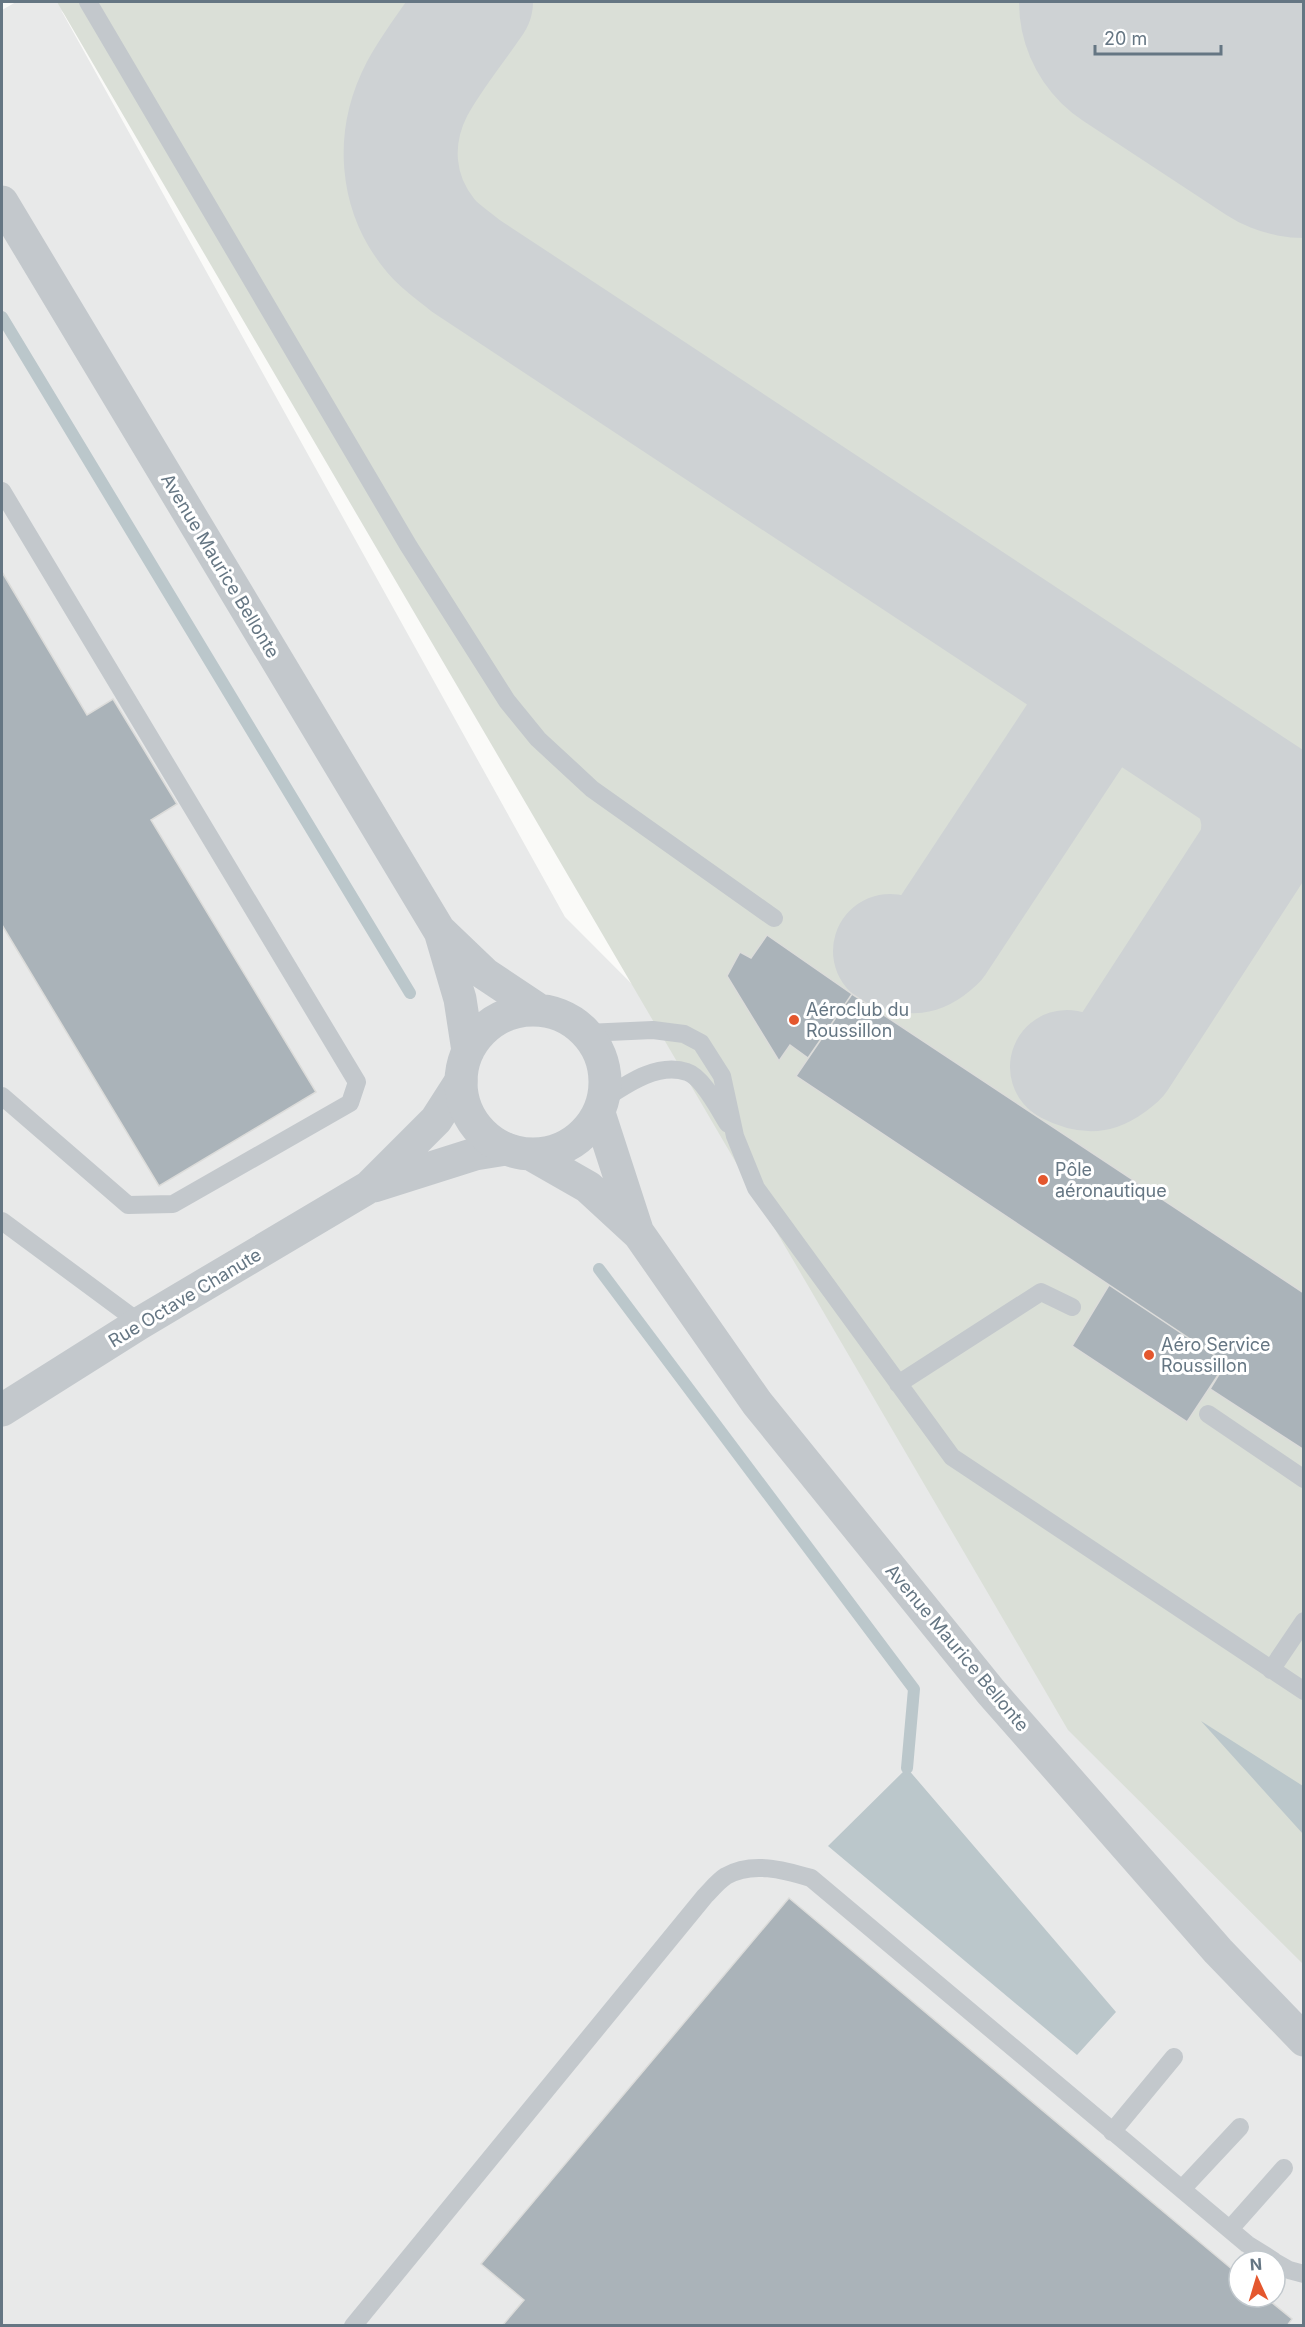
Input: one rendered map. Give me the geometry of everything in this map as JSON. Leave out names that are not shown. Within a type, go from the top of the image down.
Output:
[{"type":"street","name":"Avenue Maurice Bellonte","points":[[2,202],[440,930],[484,974],[539,1010]]},
{"type":"street","name":"Avenue Maurice Bellonte","points":[[440,930],[460,999],[465,1066]]},
{"type":"street","points":[[539,1010],[572,1021],[586,1033],[599,1052],[606,1075],[602,1106],[587,1130],[572,1143],[553,1152],[519,1152],[487,1138],[472,1122],[464,1102],[465,1066],[480,1033],[498,1019],[517,1012],[539,1010]]},
{"type":"street","name":"Rue Octave Chanute","points":[[2,1410],[140,1323],[329,1213],[369,1187],[436,1120],[465,1066]]},
{"type":"street","name":"Avenue Maurice Bellonte","points":[[602,1106],[639,1234]]},
{"type":"street","name":"Avenue Maurice Bellonte","points":[[519,1152],[588,1187],[639,1234],[757,1403],[991,1692],[1218,1951],[1304,2040]]},
{"type":"street","name":"Rue Octave Chanute","points":[[369,1187],[475,1154],[519,1152]]},
{"type":"lane","points":[[88,2],[408,545],[507,701],[538,739],[592,789],[774,918]]},
{"type":"lane","points":[[2,491],[357,1082],[350,1103],[173,1204],[128,1205],[2,1096]]},
{"type":"lane","points":[[586,1033],[653,1030],[684,1034],[701,1043],[722,1076],[735,1136]]},
{"type":"lane","points":[[602,1106],[631,1081],[663,1070],[688,1072],[706,1089],[735,1136],[756,1188],[952,1457],[1304,1691]]},
{"type":"lane","points":[[2,1221],[140,1323]]},
{"type":"lane","points":[[898,1384],[1041,1292],[1072,1307]]},
{"type":"lane","points":[[1208,1414],[1304,1479]]},
{"type":"lane","points":[[1271,1670],[1304,1621]]},
{"type":"lane","points":[[353,2325],[705,1896],[725,1877],[745,1870],[776,1868],[810,1878],[1255,2249]]},
{"type":"lane","points":[[1112,2132],[1174,2057]]},
{"type":"lane","points":[[1182,2189],[1240,2127]]},
{"type":"lane","points":[[1230,2229],[1284,2168]]},
{"type":"lane","points":[[1287,2269],[1304,2274]]},
{"type":"shaded area","points":[[16,2],[1303,2],[1303,1450],[61,10],[565,917],[1076,1429],[1303,1549],[1303,2325],[2,2326],[2,10]]},
{"type":"shaded area","points":[[57,2],[434,2],[392,66],[373,120],[374,163],[384,209],[403,240],[435,272],[1063,698],[1303,851],[1303,1964],[1068,1730]]},
{"type":"shaded area","points":[[507,2],[1042,2],[1303,174],[1303,777],[453,211],[435,160],[433,141],[435,125],[441,107],[461,69]]},
{"type":"shaded area","points":[[1276,2],[1303,2],[1303,20]]},
{"type":"shaded area","points":[[1201,1721],[1303,1786],[1303,1834]]},
{"type":"shaded area","points":[[907,1768],[1116,2012],[1077,2055],[828,1846]]},
{"type":"building","points":[[2,572],[87,715],[113,699],[177,804],[151,820],[316,1092],[159,1186],[2,925]]},
{"type":"building","name":"Aéroclub du Roussillon","points":[[767,935],[852,994],[808,1058],[790,1045],[779,1061],[727,976],[740,952],[751,958]]},
{"type":"building","name":"Pôle aéronautique","points":[[852,994],[1304,1293],[1304,1450],[1210,1389],[1226,1363],[796,1076]]},
{"type":"building","name":"Aéro Service Roussillon","points":[[1109,1285],[1226,1363],[1187,1422],[1072,1346]]},
{"type":"building","points":[[789,1898],[1227,2265],[1227,2309],[1280,2309],[1292,2319],[1287,2326],[502,2326],[524,2300],[481,2264]]},
{"type":"waterway","points":[[2,317],[410,993]]},
{"type":"waterway","points":[[599,1269],[914,1689],[907,1768]]},
{"type":"taxiway","points":[[476,2],[417,89],[409,107],[401,145],[401,164],[410,202],[431,236],[443,248],[466,266],[1304,819]]},
{"type":"taxiway","points":[[890,951],[916,956],[938,943],[1089,714],[1093,701],[1087,676]]},
{"type":"taxiway","points":[[1067,1067],[1082,1073],[1095,1074],[1107,1069],[1120,1059],[1253,854],[1258,834],[1258,817],[1254,799],[1246,781]]},
{"type":"runway","points":[[1161,2],[1304,96]]},
{"type":"place","name":"Aéroclub du Roussillon","points":[[794,1020]]},
{"type":"place","name":"Pôle aéronautique","points":[[1043,1180]]},
{"type":"place","name":"Aéro Service Roussillon","points":[[1149,1355]]}]
